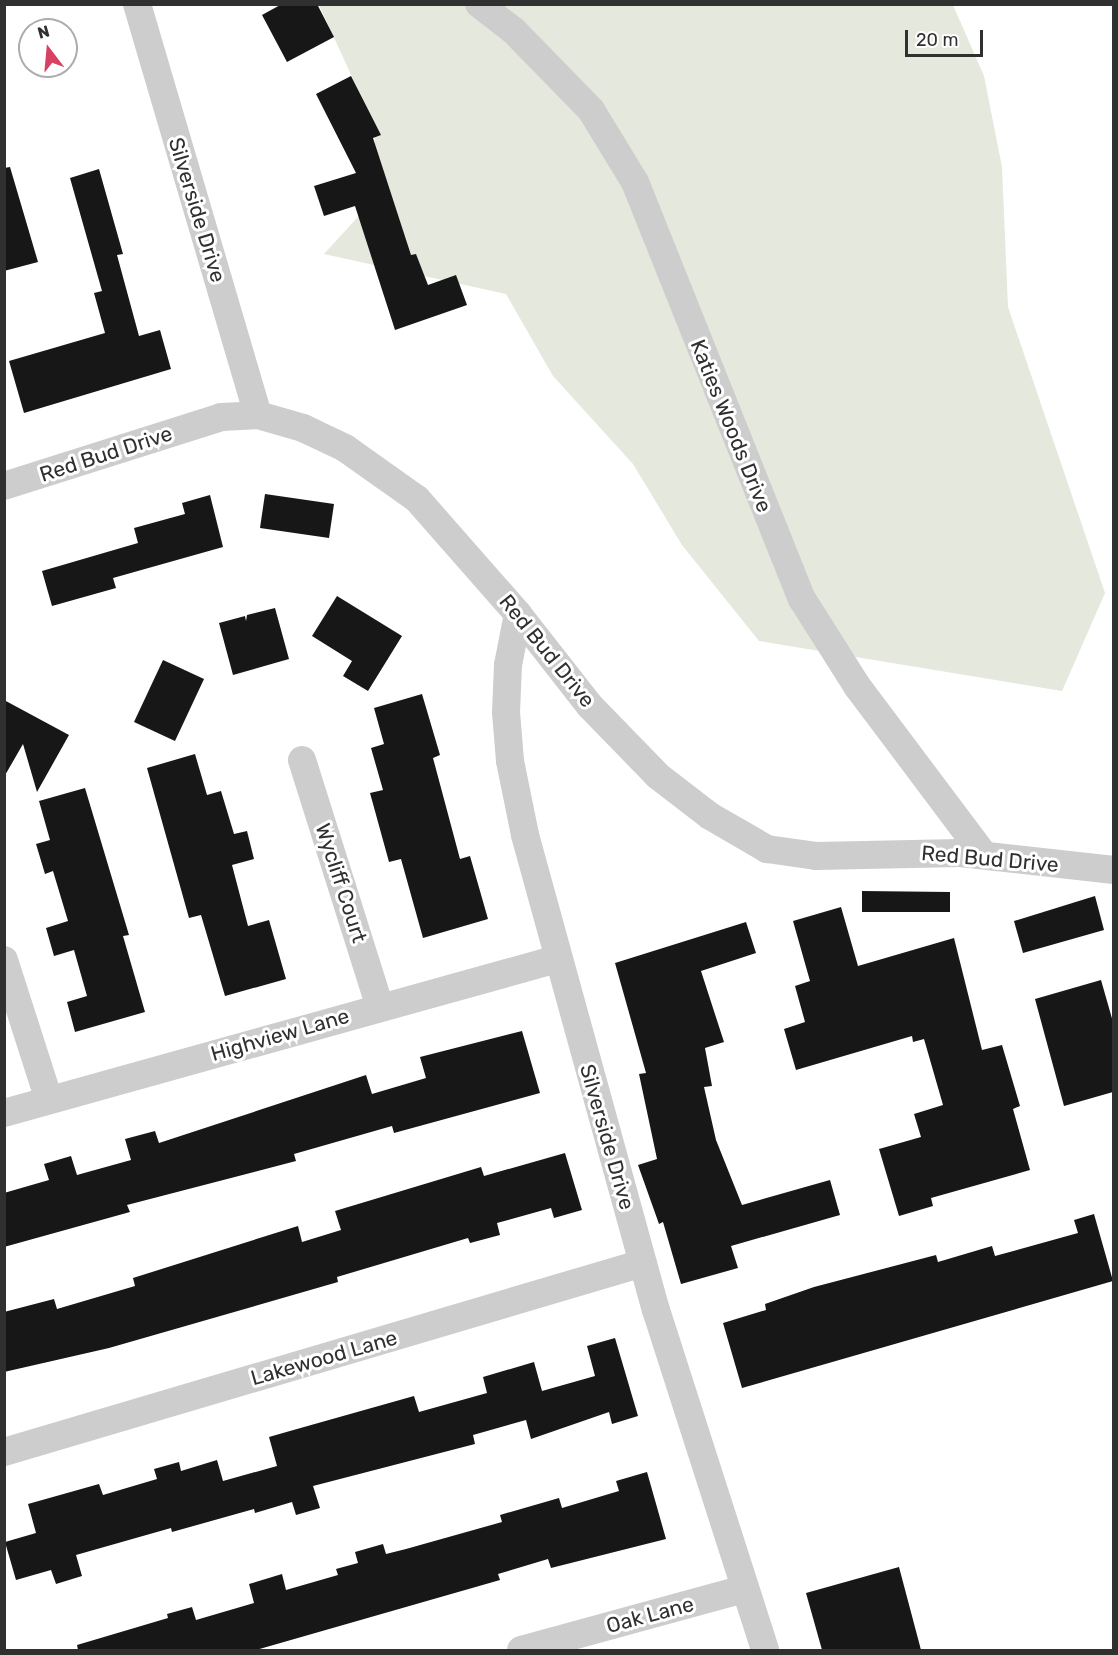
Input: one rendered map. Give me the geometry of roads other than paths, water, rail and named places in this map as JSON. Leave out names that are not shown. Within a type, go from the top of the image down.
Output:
[{"type":"street","name":"Silverside Drive","points":[[136,4],[258,415]]},
{"type":"street","name":"Katies Woods Drive","points":[[479,4],[514,31],[591,111],[635,182],[802,599],[857,686],[984,855]]},
{"type":"street","name":"Red Bud Drive","points":[[4,486],[221,417],[258,415],[303,428],[386,473],[417,499],[518,614],[591,706],[658,776],[710,816],[768,849],[816,856],[934,852],[984,855],[1113,870]]},
{"type":"street","name":"Silverside Drive","points":[[518,614],[508,665],[510,761],[557,959],[643,1263],[765,1650]]},
{"type":"street","name":"Wycliff Court","points":[[302,760],[380,1006]]},
{"type":"street","name":"Highview Lane","points":[[4,1113],[380,1006],[557,959]]},
{"type":"street","points":[[4,960],[49,1100]]},
{"type":"street","name":"Lakewood Lane","points":[[4,1452],[643,1263]]},
{"type":"street","name":"Oak Lane","points":[[521,1650],[744,1589]]}]
